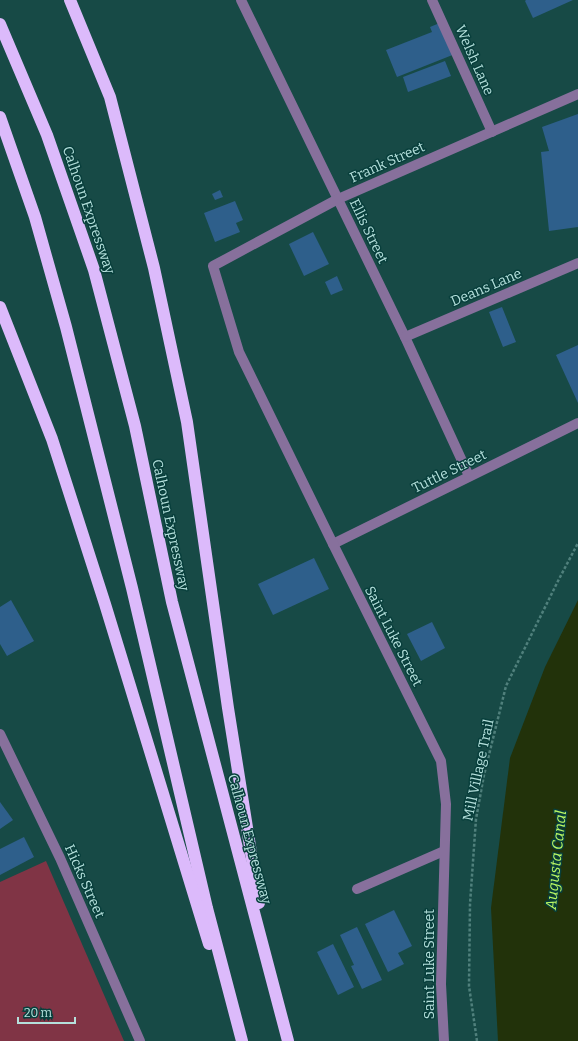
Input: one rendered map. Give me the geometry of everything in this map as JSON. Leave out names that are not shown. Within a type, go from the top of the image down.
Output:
[{"type":"highway","points":[[70,0],[110,97],[154,268],[187,422],[227,700],[268,967]]},
{"type":"highway","name":"Calhoun Expressway","points":[[0,24],[47,135],[94,270],[135,426],[172,602],[288,1041]]},
{"type":"highway","points":[[0,117],[35,217],[66,327],[132,588],[207,908],[242,1041]]},
{"type":"highway","points":[[0,307],[52,439],[238,1041]]},
{"type":"street","name":"Ellis Street","points":[[241,0],[405,337],[469,476]]},
{"type":"street","name":"Welsh Lane","points":[[432,0],[492,132]]},
{"type":"street","name":"Frank Street","points":[[213,266],[338,199],[578,94]]},
{"type":"street","name":"Deans Lane","points":[[405,337],[578,263]]},
{"type":"street","name":"Saint Luke Street","points":[[213,266],[239,352],[332,544],[441,761],[446,804],[442,984],[444,1041]]},
{"type":"street","name":"Tuttle Street","points":[[332,544],[578,423]]},
{"type":"street","name":"Hicks Street","points":[[0,734],[60,858],[140,1041]]},
{"type":"street","points":[[357,889],[444,851]]},
{"type":"path","name":"Mill Village Trail","points":[[477,1041],[469,986],[470,904],[476,819],[484,775],[506,686],[578,543]]},
{"type":"shaded area","points":[[46,861],[124,1041],[0,1041],[0,882]]},
{"type":"water","name":"Augusta Canal","points":[[578,600],[578,1041],[498,1041],[491,908],[510,758],[545,667]]},
{"type":"building","points":[[573,0],[533,18],[525,1]]},
{"type":"building","points":[[442,22],[455,54],[397,77],[386,50],[432,32],[430,27]]},
{"type":"building","points":[[445,61],[451,76],[408,92],[403,77]]},
{"type":"building","points":[[578,114],[578,227],[549,231],[541,152],[549,151],[542,127]]},
{"type":"building","points":[[220,190],[223,197],[215,200],[212,194]]},
{"type":"building","points":[[235,201],[243,220],[236,223],[240,232],[215,242],[204,213]]},
{"type":"building","points":[[313,232],[329,264],[304,276],[289,244]]},
{"type":"building","points":[[337,276],[343,290],[331,295],[325,282]]},
{"type":"building","points":[[502,307],[516,342],[503,347],[489,312]]},
{"type":"building","points":[[578,345],[578,403],[556,355]]},
{"type":"building","points":[[314,558],[329,589],[273,615],[258,584]]},
{"type":"building","points":[[11,600],[34,641],[7,656],[0,644],[0,607]]},
{"type":"building","points":[[432,622],[445,648],[421,661],[407,634]]},
{"type":"building","points":[[0,802],[13,820],[0,829]]},
{"type":"building","points":[[24,837],[34,857],[0,875],[0,849]]},
{"type":"building","points":[[394,910],[412,946],[398,953],[404,964],[388,972],[365,924]]},
{"type":"building","points":[[357,927],[382,980],[362,989],[351,966],[354,965],[340,935]]},
{"type":"building","points":[[333,944],[354,987],[338,995],[317,952]]}]
